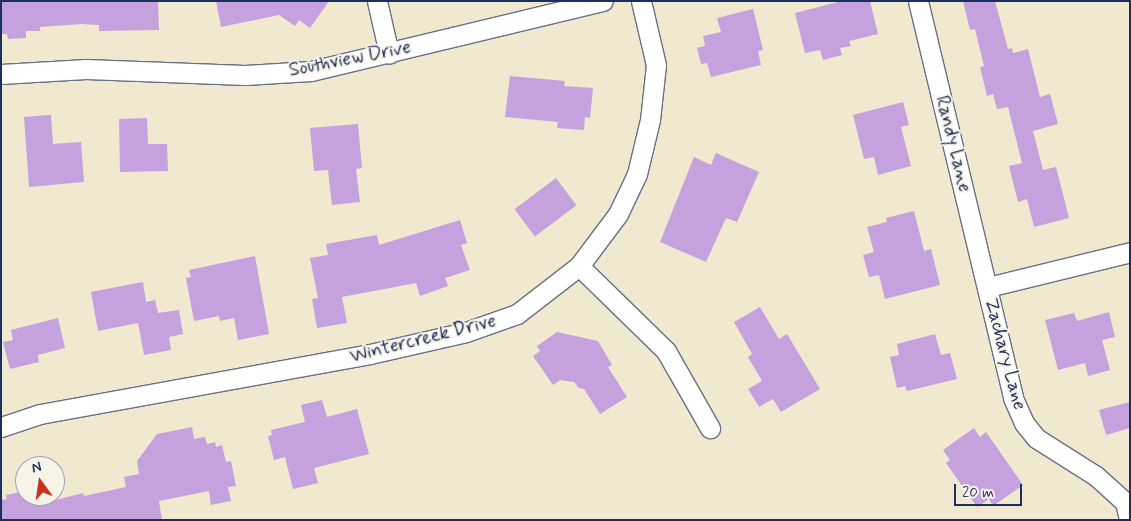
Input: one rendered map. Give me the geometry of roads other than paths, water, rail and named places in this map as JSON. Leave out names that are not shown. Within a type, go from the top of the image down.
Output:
[{"type":"street","points":[[377,1],[389,54]]},
{"type":"street","name":"Southview Drive","points":[[1,74],[86,69],[245,74],[311,71],[389,54],[603,1]]},
{"type":"street","name":"Wintercreek Drive","points":[[1,427],[40,414],[370,354],[466,332],[518,314],[580,266],[618,214],[637,174],[650,120],[656,64],[641,1]]},
{"type":"street","name":"Randy Lane","points":[[918,1],[988,287]]},
{"type":"street","points":[[988,287],[1130,252]]},
{"type":"street","points":[[580,266],[666,351],[710,428]]},
{"type":"street","name":"Zachary Lane","points":[[988,287],[1013,398],[1024,423],[1036,438],[1096,476],[1128,507]]}]
